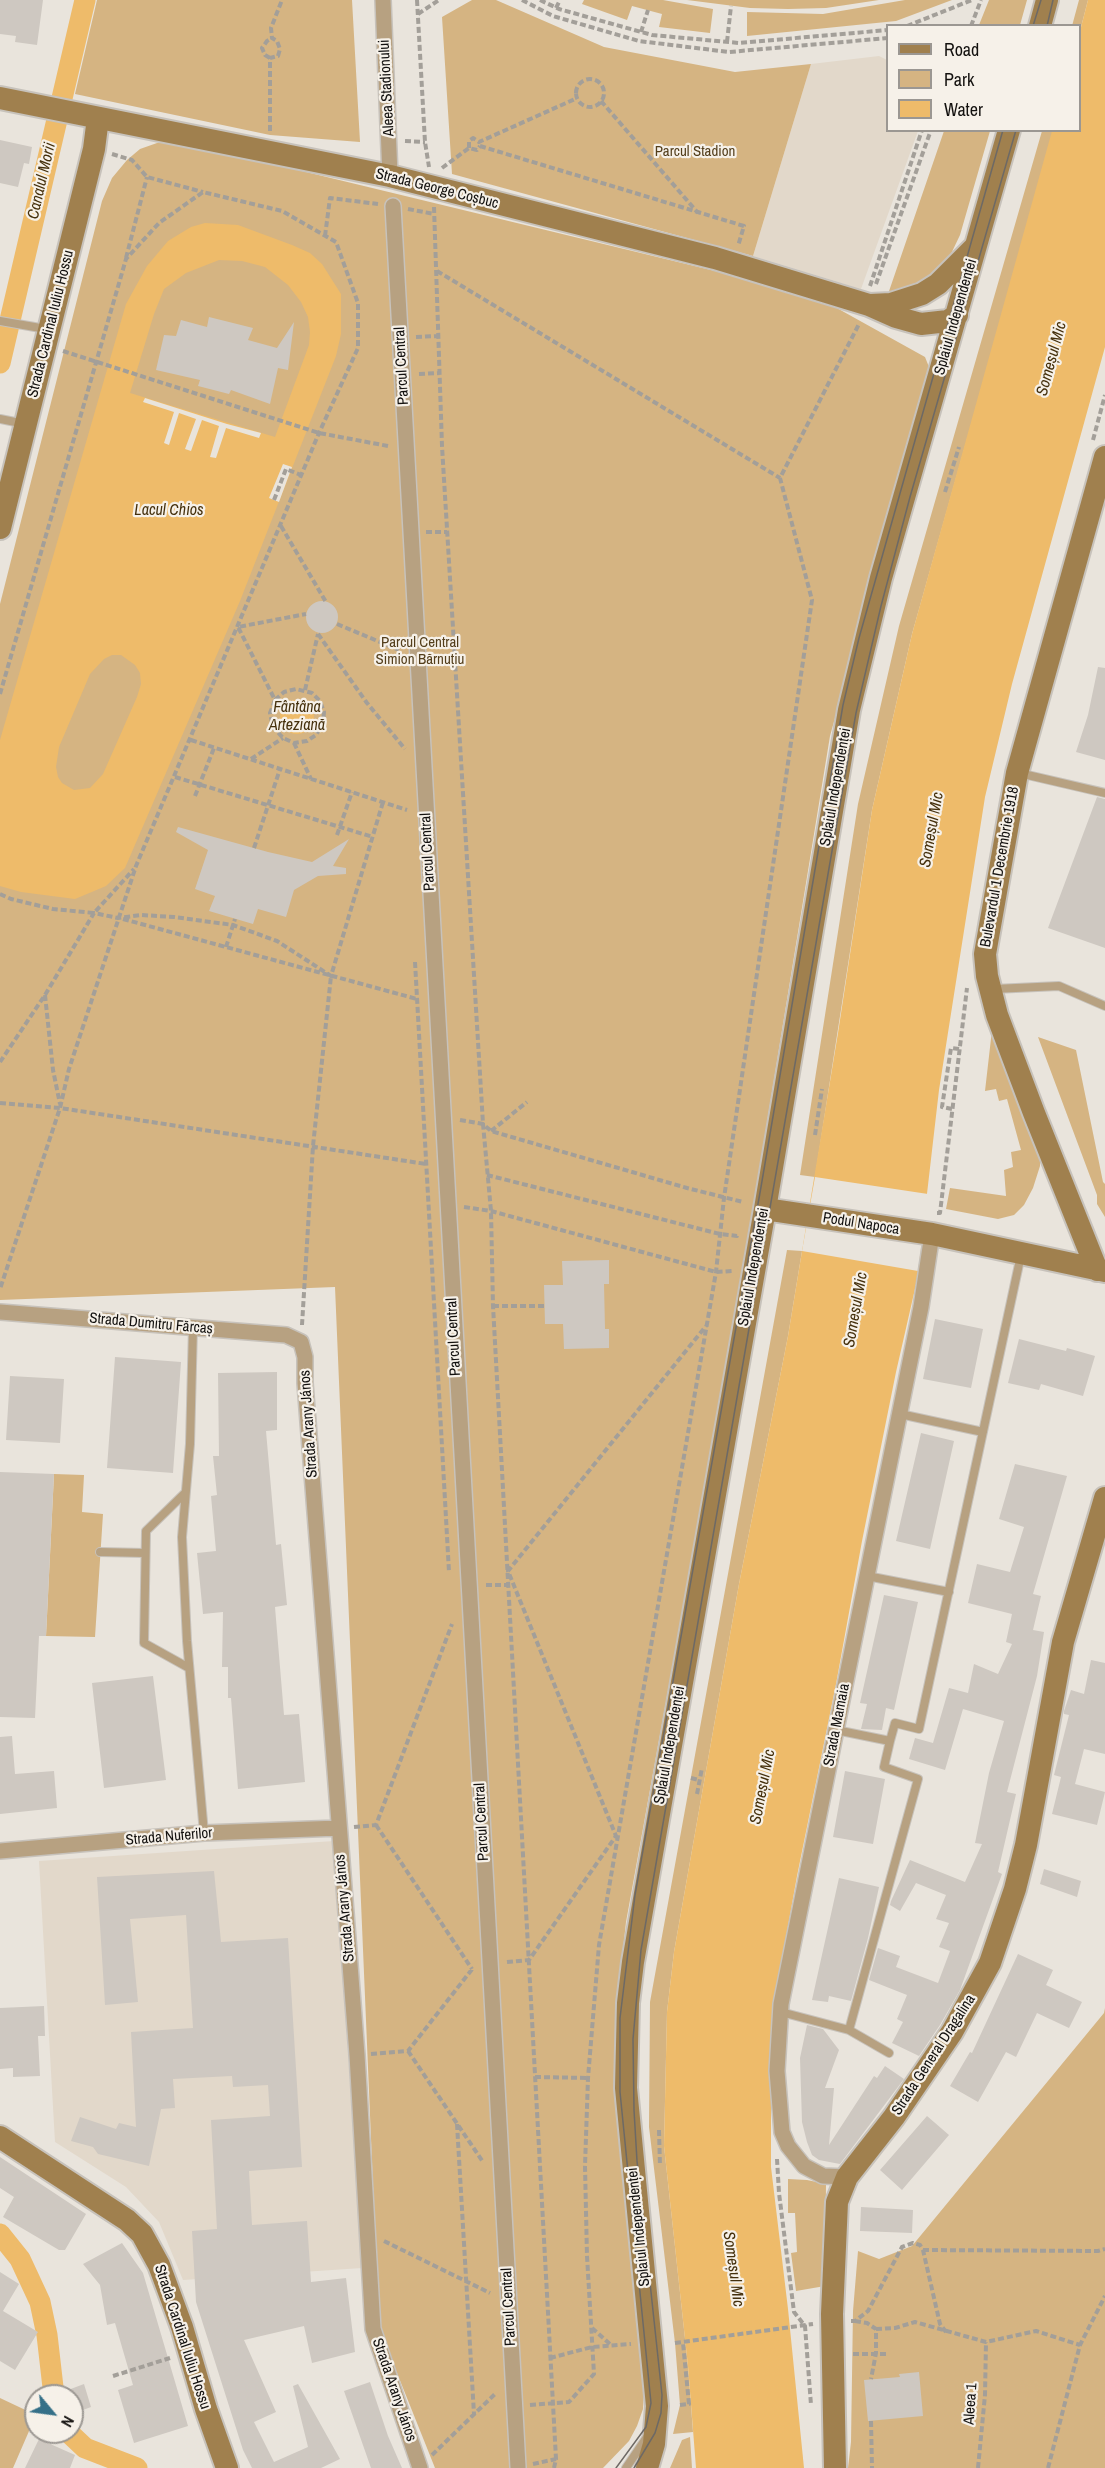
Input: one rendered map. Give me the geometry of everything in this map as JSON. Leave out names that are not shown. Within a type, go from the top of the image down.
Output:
[{"type":"main road","name":"Strada George Coșbuc","points":[[0,98],[390,176],[715,258],[870,301],[891,304],[922,294],[938,284],[976,246]]},
{"type":"main road","name":"Strada Cardinal Iuliu Hossu","points":[[0,528],[10,476],[26,424],[94,149],[98,118]]},
{"type":"main road","name":"Splaiul Independenței","points":[[647,2468],[654,2444],[656,2420],[652,2343],[629,2138],[626,2088],[628,2003],[633,1962],[703,1552],[765,1209],[849,710],[881,578],[1008,132]]},
{"type":"main road","name":"Strada George Coșbuc","points":[[870,301],[896,317],[921,324],[948,321],[959,307],[922,294]]},
{"type":"main road","name":"Bulevardul 1 Decembrie 1918","points":[[1101,1270],[979,989],[1017,773],[1105,457]]},
{"type":"main road","name":"Podul Napoca","points":[[765,1209],[925,1233],[1101,1270]]},
{"type":"main road","name":"Strada General Dragalina","points":[[835,2468],[832,2314],[837,2202],[847,2177],[888,2125],[939,2051],[990,1963],[1015,1889],[1026,1845],[1063,1642],[1105,1498]]},
{"type":"main road","name":"Strada Cardinal Iuliu Hossu","points":[[0,2137],[128,2220],[142,2234],[159,2265],[178,2317],[227,2468]]},
{"type":"street","name":"Aleea Stadionului","points":[[383,0],[390,176]]},
{"type":"street","name":"Parcul Central","points":[[393,206],[518,2468]]},
{"type":"street","name":"Strada Mamaia","points":[[847,2177],[823,2176],[804,2166],[788,2146],[782,2132],[777,2071],[781,2012],[921,1307],[925,1233]]},
{"type":"street","name":"Strada Dumitru Fărcaș","points":[[0,1312],[286,1335],[301,1342]]},
{"type":"street","name":"Strada Arany János","points":[[301,1342],[305,1357],[357,2055],[373,2329],[420,2467]]},
{"type":"street","name":"Strada Nuferilor","points":[[0,1851],[204,1833],[339,1828]]},
{"type":"lane","points":[[0,321],[24,325],[47,338]]},
{"type":"lane","points":[[1,419],[26,424]]},
{"type":"lane","points":[[1017,773],[1105,793]]},
{"type":"lane","points":[[979,989],[1059,986],[1105,1006]]},
{"type":"lane","points":[[849,2030],[918,1779],[884,1767],[895,1723],[919,1730],[1022,1253]]},
{"type":"lane","points":[[193,1327],[190,1444],[182,1537],[189,1668],[204,1833]]},
{"type":"lane","points":[[900,1414],[983,1432]]},
{"type":"lane","points":[[185,1493],[146,1531],[144,1643],[189,1668]]},
{"type":"lane","points":[[100,1552],[146,1553]]},
{"type":"lane","points":[[867,1576],[949,1592]]},
{"type":"lane","points":[[836,1730],[890,1741]]},
{"type":"lane","points":[[781,2012],[849,2030],[889,2053]]},
{"type":"lane","points":[[626,2468],[656,2420]]},
{"type":"path","points":[[272,38],[271,28],[282,0]]},
{"type":"path","points":[[417,0],[425,142],[433,187]]},
{"type":"path","points":[[417,15],[439,0]]},
{"type":"path","points":[[522,0],[553,16],[639,41],[729,52],[886,38]]},
{"type":"path","points":[[540,0],[556,8],[651,36],[727,42],[886,30]]},
{"type":"path","points":[[556,8],[560,0]]},
{"type":"path","points":[[912,24],[972,0]]},
{"type":"path","points":[[972,24],[981,0]]},
{"type":"path","points":[[727,42],[731,6]]},
{"type":"path","points":[[641,32],[648,10]]},
{"type":"path","points":[[272,38],[277,41],[280,49],[278,56],[270,58],[265,55],[262,48],[272,38]]},
{"type":"path","points":[[270,58],[270,135]]},
{"type":"path","points":[[591,79],[600,83],[603,88],[601,101],[590,108],[575,99],[578,85],[591,79]]},
{"type":"path","points":[[443,166],[469,148],[477,150],[479,144],[575,99]]},
{"type":"path","points":[[601,101],[699,213]]},
{"type":"path","points":[[870,301],[870,282],[921,132]]},
{"type":"path","points":[[546,2404],[568,2402],[594,2374],[585,2166],[588,2078],[599,1945],[616,1836],[716,1272],[724,1198],[812,600],[780,478],[870,301],[930,132]]},
{"type":"path","points":[[469,148],[468,141],[473,138],[479,144],[744,226],[735,257]]},
{"type":"path","points":[[0,1289],[136,866],[319,433],[358,348],[358,303],[336,242],[282,211],[147,177],[132,160],[94,149]]},
{"type":"path","points":[[0,694],[126,259],[147,177]]},
{"type":"path","points":[[126,259],[159,223],[203,192]]},
{"type":"path","points":[[325,236],[330,198],[375,203]]},
{"type":"path","points":[[393,206],[434,214],[445,532],[483,1124],[491,1211],[493,1306],[556,2459],[554,2468]]},
{"type":"path","points":[[436,271],[780,478]]},
{"type":"path","points":[[432,337],[438,336]]},
{"type":"path","points":[[47,338],[96,362],[319,433],[388,446]]},
{"type":"path","points":[[434,373],[440,373]]},
{"type":"path","points":[[211,398],[213,390]]},
{"type":"path","points":[[945,492],[958,447]]},
{"type":"path","points":[[945,466],[952,468]]},
{"type":"path","points":[[274,500],[286,469],[302,475]]},
{"type":"path","points":[[280,525],[326,602]]},
{"type":"path","points":[[238,627],[306,614]]},
{"type":"path","points":[[337,624],[399,650]]},
{"type":"path","points":[[238,627],[275,700]]},
{"type":"path","points":[[305,690],[318,634],[367,703],[405,749]]},
{"type":"path","points":[[296,688],[305,690],[320,701],[324,712],[323,723],[316,735],[307,741],[294,742],[283,738],[273,727],[270,713],[275,700],[284,692],[296,688]]},
{"type":"path","points":[[250,759],[283,738]]},
{"type":"path","points":[[191,740],[407,810]]},
{"type":"path","points":[[294,742],[311,779]]},
{"type":"path","points":[[195,796],[214,748]]},
{"type":"path","points":[[254,848],[280,769]]},
{"type":"path","points":[[175,777],[373,837]]},
{"type":"path","points":[[338,836],[352,792]]},
{"type":"path","points":[[301,1342],[314,1146],[332,976],[383,802]]},
{"type":"path","points":[[0,1062],[45,995],[94,913],[136,866]]},
{"type":"path","points":[[0,894],[11,900],[54,909],[118,918],[417,999]]},
{"type":"path","points":[[118,918],[141,915],[233,925],[277,941],[332,976]]},
{"type":"path","points":[[226,947],[235,919]]},
{"type":"path","points":[[940,1213],[960,1049],[979,989]]},
{"type":"path","points":[[45,995],[53,1070],[60,1108]]},
{"type":"path","points":[[952,1109],[942,1107],[951,1048],[960,1049]]},
{"type":"path","points":[[815,1135],[822,1089]]},
{"type":"path","points":[[490,1131],[527,1102]]},
{"type":"path","points":[[0,1103],[60,1108],[426,1164]]},
{"type":"path","points":[[810,1109],[819,1111]]},
{"type":"path","points":[[423,1119],[449,1577]]},
{"type":"path","points":[[475,1122],[483,1124],[490,1131],[743,1202],[741,1213]]},
{"type":"path","points":[[487,1174],[720,1234],[737,1236]]},
{"type":"path","points":[[481,1209],[716,1272],[732,1273],[733,1264]]},
{"type":"path","points":[[736,1245],[739,1225]]},
{"type":"path","points":[[493,1306],[545,1306]]},
{"type":"path","points":[[508,1571],[707,1326]]},
{"type":"path","points":[[508,1571],[616,1836]]},
{"type":"path","points":[[500,1585],[508,1585]]},
{"type":"path","points":[[451,1613],[453,1636]]},
{"type":"path","points":[[376,1825],[452,1624]]},
{"type":"path","points":[[697,1794],[702,1768]]},
{"type":"path","points":[[691,1778],[699,1780]]},
{"type":"path","points":[[339,1828],[376,1825]]},
{"type":"path","points":[[376,1825],[472,1968]]},
{"type":"path","points":[[521,1961],[529,1960],[616,1836]]},
{"type":"path","points":[[357,2055],[408,2051],[472,1968],[471,1957]]},
{"type":"path","points":[[408,2051],[483,2162]]},
{"type":"path","points":[[535,2077],[588,2078]]},
{"type":"path","points":[[457,2124],[474,2414]]},
{"type":"path","points":[[659,2130],[660,2166]]},
{"type":"path","points":[[652,2147],[659,2147]]},
{"type":"path","points":[[368,2233],[490,2294]]},
{"type":"path","points":[[861,2316],[868,2311],[902,2247],[913,2243],[920,2245],[923,2250],[940,2324],[946,2332]]},
{"type":"path","points":[[923,2250],[1098,2251],[1105,2249]]},
{"type":"path","points":[[1048,2468],[1080,2345],[1105,2296]]},
{"type":"path","points":[[855,2321],[867,2323],[876,2329],[895,2328],[915,2322],[986,2342],[1036,2331],[1080,2345]]},
{"type":"path","points":[[675,2343],[796,2327]]},
{"type":"path","points":[[591,2328],[611,2345]]},
{"type":"path","points":[[871,2379],[876,2354],[876,2329]]},
{"type":"path","name":"Aleea 1","points":[[978,2468],[985,2395],[986,2342]]},
{"type":"path","points":[[550,2358],[592,2347],[638,2343]]},
{"type":"path","points":[[680,2405],[689,2404],[683,2343]]},
{"type":"path","points":[[846,2354],[887,2354]]},
{"type":"path","points":[[113,2376],[179,2355]]},
{"type":"path","points":[[420,2467],[496,2393]]},
{"type":"path","points":[[872,2421],[872,2468]]},
{"type":"shaded area","points":[[879,56],[886,60],[886,132],[918,132],[861,289],[753,256],[811,64]]},
{"type":"shaded area","points":[[334,1841],[362,2268],[183,2280],[159,2222],[126,2187],[55,2142],[39,1861]]},
{"type":"green space","points":[[97,0],[352,0],[360,142],[270,135],[75,94]]},
{"type":"green space","name":"Parcul Stadion","points":[[472,0],[496,0],[604,47],[735,72],[811,64],[753,256],[452,174],[442,17]]},
{"type":"green space","points":[[584,0],[663,0],[713,9],[710,33],[659,27],[662,14],[632,6],[627,20],[582,4]]},
{"type":"green space","points":[[687,0],[879,0],[826,8],[788,9],[750,8]]},
{"type":"green space","points":[[905,0],[952,0],[896,21],[747,36],[747,12],[823,14]]},
{"type":"green space","points":[[989,0],[1027,0],[1020,24],[979,24]]},
{"type":"green space","points":[[1079,0],[1088,0],[1081,27],[1081,24],[1073,24]]},
{"type":"green space","points":[[944,132],[990,132],[960,235],[950,256],[919,283],[887,297]]},
{"type":"green space","points":[[1042,132],[1054,132],[912,634],[872,810],[815,1177],[800,1175],[858,804],[899,626]]},
{"type":"green space","name":"Parcul Central Simion Bărnuțiu","points":[[178,141],[773,285],[826,302],[925,357],[929,367],[923,399],[830,736],[731,1343],[626,1922],[618,1996],[614,2073],[644,2389],[643,2409],[637,2426],[629,2441],[603,2468],[435,2468],[379,2328],[335,1287],[0,1300],[0,604],[102,201],[112,178],[140,149],[157,143]]},
{"type":"green space","points":[[992,1030],[1040,1152],[1040,1166],[1033,1188],[1024,1205],[1014,1215],[998,1219],[946,1209],[950,1188],[1006,1196],[1004,1170],[1013,1167],[1011,1152],[1021,1150],[1007,1099],[999,1101],[996,1089],[985,1091]]},
{"type":"green space","points":[[1038,1037],[1076,1050],[1105,1184],[1105,1217],[1097,1204],[1097,1195]]},
{"type":"green space","points":[[787,1250],[802,1251],[788,1336],[739,1584],[674,1952],[667,2012],[664,2146],[693,2432],[673,2434],[680,2405],[675,2343],[649,2127],[650,2002]]},
{"type":"green space","points":[[54,1474],[84,1475],[82,1512],[103,1514],[95,1637],[46,1636]]},
{"type":"green space","points":[[1105,2008],[1105,2468],[848,2468],[851,2442],[853,2311],[858,2251],[879,2259],[912,2246],[1104,2013]]},
{"type":"green space","points":[[788,2179],[826,2184],[825,2286],[796,2291],[791,2253],[797,2252],[795,2213],[788,2213]]},
{"type":"green space","points":[[0,2398],[24,2409],[24,2443],[13,2468],[0,2468]]},
{"type":"green space","points":[[690,2437],[692,2468],[670,2468],[682,2440]]},
{"type":"water","name":"Someșul Mic","points":[[1088,0],[1105,0],[1105,347],[1012,684],[985,797],[939,1090],[917,1280],[862,1541],[774,2004],[771,2050],[771,2167],[804,2468],[696,2468],[688,2366],[664,2146],[667,2012],[674,1952],[739,1584],[788,1336],[872,810],[912,634],[1052,132],[1081,132],[1081,27]]},
{"type":"water","name":"Lacul Chios","points":[[205,223],[238,225],[310,253],[322,264],[341,294],[341,334],[336,356],[240,601],[125,868],[106,886],[75,899],[21,892],[0,886],[0,740],[126,304],[147,266],[168,241],[191,227]],"holes":[[[219,260],[242,261],[265,267],[288,285],[301,302],[308,317],[309,345],[275,437],[130,393],[164,289],[186,273]],[[112,655],[121,655],[135,665],[140,673],[141,684],[103,774],[90,788],[74,790],[62,783],[58,777],[56,767],[59,747],[90,674],[104,659]]]},
{"type":"water","name":"Fântâna Arteziană","points":[[297,700],[309,705],[314,717],[309,729],[297,734],[285,729],[280,717],[285,705]]},
{"type":"pier","points":[[145,398],[261,433],[259,438],[226,428],[216,458],[210,457],[219,426],[202,420],[191,451],[185,449],[196,419],[179,413],[169,445],[164,443],[174,412],[143,402]]},
{"type":"pier","points":[[283,464],[292,467],[279,502],[269,498]]},
{"type":"pier","points":[[815,1177],[928,1194],[918,1271],[802,1251]]},
{"type":"building","points":[[0,0],[43,0],[37,45],[15,42],[16,36],[0,34]]},
{"type":"building","points":[[0,140],[32,147],[29,164],[24,163],[18,187],[0,183]]},
{"type":"building","points":[[209,317],[253,328],[248,340],[277,348],[294,322],[288,370],[278,368],[270,404],[231,390],[229,394],[198,386],[200,380],[156,370],[164,335],[176,336],[181,320],[207,327]]},
{"type":"building","points":[[322,601],[334,605],[338,617],[334,629],[322,633],[310,629],[306,617],[310,605]]},
{"type":"building","points":[[1098,667],[1105,668],[1105,760],[1076,752],[1088,715]]},
{"type":"building","points":[[1097,797],[1105,799],[1105,948],[1048,928]]},
{"type":"building","points":[[178,827],[312,862],[349,839],[333,866],[346,868],[346,874],[318,876],[294,890],[286,917],[258,909],[253,924],[209,911],[215,896],[195,889],[208,850],[176,832]]},
{"type":"building","points":[[609,1260],[609,1284],[604,1284],[605,1329],[609,1329],[609,1348],[564,1349],[563,1324],[545,1324],[544,1285],[563,1285],[562,1261]]},
{"type":"building","points":[[935,1319],[983,1329],[971,1388],[923,1379]]},
{"type":"building","points":[[1019,1339],[1095,1356],[1083,1396],[1041,1384],[1039,1390],[1008,1383]]},
{"type":"building","points":[[115,1357],[181,1362],[173,1473],[107,1468]]},
{"type":"building","points":[[277,1372],[277,1430],[266,1431],[276,1545],[281,1544],[287,1605],[275,1607],[284,1715],[299,1714],[305,1782],[238,1789],[231,1698],[228,1698],[228,1667],[222,1667],[223,1612],[203,1614],[197,1553],[216,1551],[211,1496],[217,1495],[213,1456],[219,1456],[218,1373]]},
{"type":"building","points":[[10,1376],[64,1379],[60,1443],[6,1440]]},
{"type":"building","points":[[921,1433],[954,1441],[930,1549],[896,1541]]},
{"type":"building","points":[[1015,1464],[1067,1476],[1033,1594],[1041,1596],[1033,1630],[1044,1632],[1037,1676],[1007,1792],[1016,1794],[998,1872],[1002,1874],[960,1990],[919,2056],[892,2043],[903,2022],[897,2019],[907,1995],[869,1980],[878,1948],[900,1956],[896,1967],[938,1983],[950,1951],[939,1947],[949,1923],[936,1919],[946,1895],[916,1883],[900,1911],[890,1905],[891,1901],[910,1860],[965,1882],[982,1844],[975,1843],[989,1773],[1004,1721],[963,1709],[945,1770],[909,1759],[915,1738],[933,1743],[949,1688],[968,1693],[974,1664],[998,1674],[1012,1644],[1006,1642],[1012,1614],[968,1603],[977,1564],[1010,1572],[1024,1527],[999,1519]]},
{"type":"building","points":[[0,1472],[54,1474],[46,1636],[39,1636],[35,1718],[0,1717]]},
{"type":"building","points":[[884,1595],[918,1602],[894,1710],[886,1708],[882,1730],[861,1729],[867,1704],[860,1703]]},
{"type":"building","points":[[1091,1660],[1105,1663],[1105,1754],[1084,1749],[1075,1784],[1105,1792],[1097,1825],[1052,1814],[1061,1777],[1054,1775],[1069,1715],[1064,1714],[1064,1711],[1071,1690],[1084,1694]]},
{"type":"building","points":[[153,1676],[166,1780],[104,1788],[92,1683]]},
{"type":"building","points":[[12,1736],[15,1774],[54,1771],[57,1808],[0,1814],[0,1737]]},
{"type":"building","points":[[845,1771],[885,1779],[873,1844],[833,1837]]},
{"type":"building","points":[[1044,1869],[1081,1881],[1077,1897],[1040,1884]]},
{"type":"building","points":[[214,1871],[221,1942],[288,1938],[302,2167],[249,2171],[252,2225],[307,2221],[311,2282],[346,2278],[355,2352],[312,2363],[304,2326],[244,2340],[276,2412],[254,2422],[274,2462],[308,2447],[293,2386],[298,2384],[340,2459],[321,2468],[252,2468],[243,2450],[196,2302],[192,2231],[217,2229],[211,2120],[270,2116],[268,2085],[233,2087],[232,2076],[173,2079],[175,2108],[161,2109],[149,2166],[98,2154],[93,2147],[71,2141],[80,2117],[116,2129],[119,2123],[136,2127],[131,2032],[193,2028],[186,1915],[130,1919],[138,2002],[105,2005],[97,1877]]},
{"type":"building","points":[[839,1878],[879,1887],[868,1938],[851,2001],[829,1996],[828,2002],[812,2000]]},
{"type":"building","points":[[1018,1954],[1053,1970],[1046,1985],[1082,2002],[1069,2028],[1037,2013],[1016,2057],[1006,2052],[978,2102],[950,2086],[970,2052],[972,2053]]},
{"type":"building","points":[[44,2006],[45,2036],[38,2036],[40,2076],[13,2077],[13,2068],[0,2069],[0,2008]]},
{"type":"building","points":[[807,2025],[823,2029],[839,2050],[825,2088],[834,2088],[829,2145],[874,2076],[877,2078],[885,2066],[904,2079],[840,2164],[819,2160],[812,2155],[802,2122],[800,2058]]},
{"type":"building","points":[[927,2116],[949,2135],[902,2190],[880,2170]]},
{"type":"building","points":[[0,2157],[86,2214],[65,2250],[59,2250],[3,2217],[14,2197],[0,2188]]},
{"type":"building","points":[[861,2207],[913,2210],[912,2233],[860,2231]]},
{"type":"building","points":[[122,2243],[143,2273],[188,2426],[134,2443],[118,2390],[133,2385],[115,2323],[107,2325],[100,2285],[83,2264]]},
{"type":"building","points":[[0,2272],[19,2284],[3,2311],[38,2332],[15,2370],[0,2361]]},
{"type":"building","points":[[919,2372],[923,2416],[868,2421],[864,2380],[900,2377],[899,2374]]},
{"type":"building","points":[[370,2382],[388,2436],[402,2468],[371,2468],[344,2391]]},
{"type":"building","points":[[84,2384],[91,2407],[84,2410]]},
{"type":"building","points":[[37,2444],[50,2444],[75,2455],[70,2468],[25,2468]]},
{"type":"waterway","name":"Canalul Morii","points":[[0,363],[85,0]]},
{"type":"waterway","name":"Canalul Morii","points":[[0,2234],[20,2259],[40,2302],[47,2335],[53,2384]]},
{"type":"waterway","name":"Canalul Morii","points":[[81,2444],[85,2448],[137,2468]]},
{"type":"tram line","points":[[1034,24],[1041,0]]},
{"type":"tram line","points":[[1047,24],[1053,0]]},
{"type":"tram line","points":[[616,2468],[646,2427],[651,2403],[620,2092],[620,2018],[635,1895],[761,1187],[843,705],[859,638],[1002,132]]},
{"type":"tram line","points":[[634,2468],[655,2433],[661,2413],[662,2395],[637,2161],[634,2110],[633,2039],[641,1950],[856,713],[910,497],[1015,132]]}]
